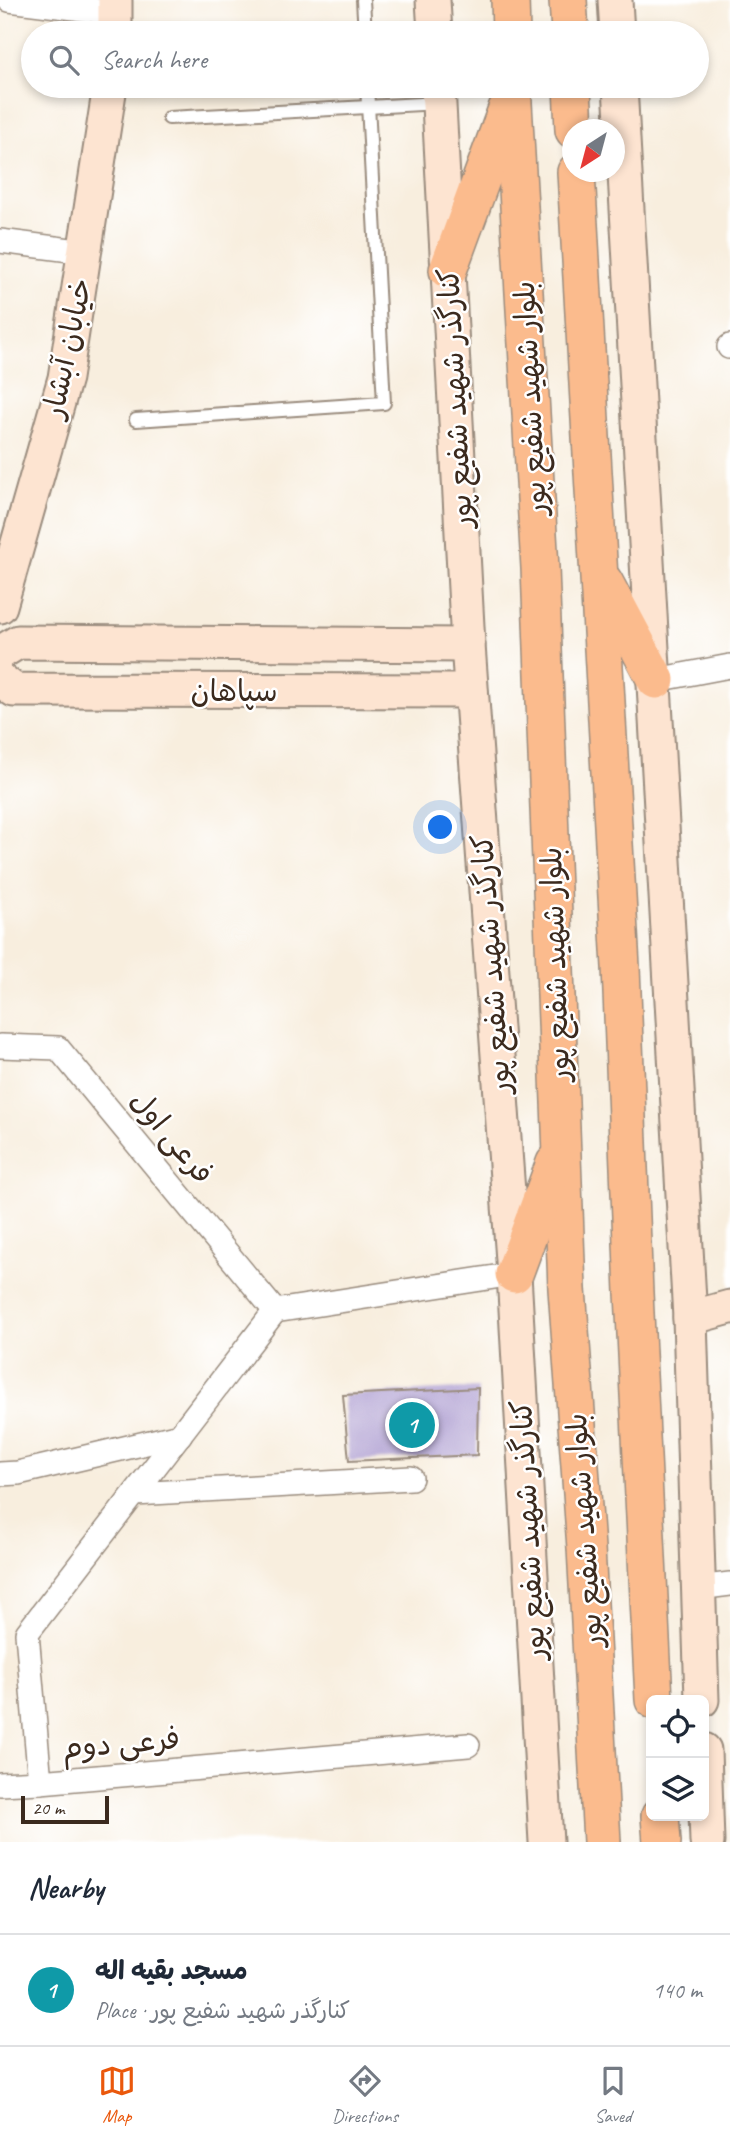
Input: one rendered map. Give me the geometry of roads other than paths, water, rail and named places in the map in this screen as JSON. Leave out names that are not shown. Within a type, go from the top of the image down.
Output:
[{"type":"main road","points":[[433,0],[434,21]]},
{"type":"main road","points":[[510,0],[511,21]]},
{"type":"main road","points":[[568,0],[569,21]]},
{"type":"main road","points":[[615,0],[616,21]]},
{"type":"main road","name":"خیابان آبشار","points":[[0,606],[65,378],[108,98]]},
{"type":"main road","name":"کنارگذر شهید شفیع پور","points":[[438,98],[468,645],[514,1274],[545,1842]]},
{"type":"main road","points":[[448,270],[509,98]]},
{"type":"main road","name":"بلوار شهید شفیع پور","points":[[512,98],[540,568],[567,1289],[586,1548],[602,1842]]},
{"type":"main road","points":[[573,98],[574,119]]},
{"type":"main road","points":[[621,98],[691,1318],[714,1586],[703,1695]]},
{"type":"main road","name":"بلوار شهید شفیع پور","points":[[577,182],[621,967],[654,1695]]},
{"type":"main road","points":[[598,570],[656,680]]},
{"type":"main road","name":"سپاهان","points":[[0,653],[18,642],[468,645]]},
{"type":"main road","name":"سپاهان","points":[[0,679],[15,690],[471,691]]},
{"type":"main road","points":[[514,1274],[561,1146]]},
{"type":"main road","points":[[691,1318],[730,1307]]},
{"type":"main road","points":[[704,1758],[707,1842]]},
{"type":"main road","points":[[660,1821],[662,1842]]},
{"type":"street","points":[[9,0],[115,15]]},
{"type":"street","points":[[0,241],[86,252]]},
{"type":"street","points":[[656,680],[730,666]]},
{"type":"street","name":"فرعی اول","points":[[0,1046],[58,1048],[275,1311]]},
{"type":"street","points":[[275,1311],[514,1274]]},
{"type":"street","name":"فرعی دوم","points":[[275,1311],[27,1633],[40,1782],[468,1745]]},
{"type":"street","points":[[0,1474],[18,1473],[180,1435]]},
{"type":"street","points":[[135,1494],[411,1478]]},
{"type":"street","points":[[0,1784],[40,1782]]},
{"type":"lane","points":[[363,0],[364,21]]},
{"type":"lane","points":[[136,420],[384,403],[368,98]]},
{"type":"lane","points":[[169,118],[368,107],[416,98]]},
{"type":"place","name":"مسجد بقیه اله","points":[[412,1425]]}]
